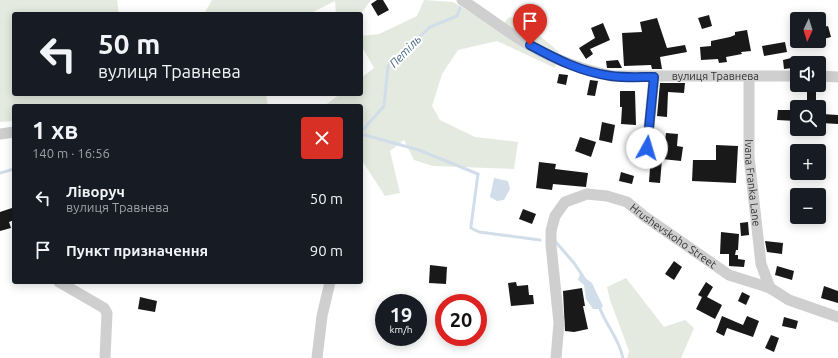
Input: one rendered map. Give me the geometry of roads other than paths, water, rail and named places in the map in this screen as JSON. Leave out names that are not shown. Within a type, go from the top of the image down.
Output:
[{"type":"street","name":"вулиця Травнева","points":[[462,0],[519,39],[562,62],[585,71],[612,76],[790,76]]},
{"type":"street","points":[[826,76],[838,77]]},
{"type":"street","points":[[647,148],[654,77]]},
{"type":"street","name":"Ivana Franka Lane","points":[[749,77],[749,157],[762,264],[770,288]]},
{"type":"street","points":[[0,134],[12,132]]},
{"type":"street","name":"Hrushevskoho Street","points":[[556,358],[559,323],[551,245],[551,231],[555,216],[565,202],[575,197],[587,194],[607,196],[627,202],[644,216],[729,274],[770,288],[789,300],[838,317]]},
{"type":"street","points":[[63,284],[104,308],[107,313],[105,358]]},
{"type":"street","points":[[317,358],[322,316],[330,284]]},
{"type":"waterway","name":"Петіль","points":[[363,130],[384,106],[388,66],[430,27],[457,16],[460,8]]},
{"type":"waterway","points":[[363,135],[419,150],[478,174],[471,226]]},
{"type":"waterway","name":"Петіль","points":[[0,173],[12,170]]},
{"type":"waterway","points":[[471,228],[479,232],[540,240]]},
{"type":"waterway","points":[[555,241],[574,263],[584,278]]},
{"type":"waterway","points":[[599,306],[618,343],[623,358]]}]
